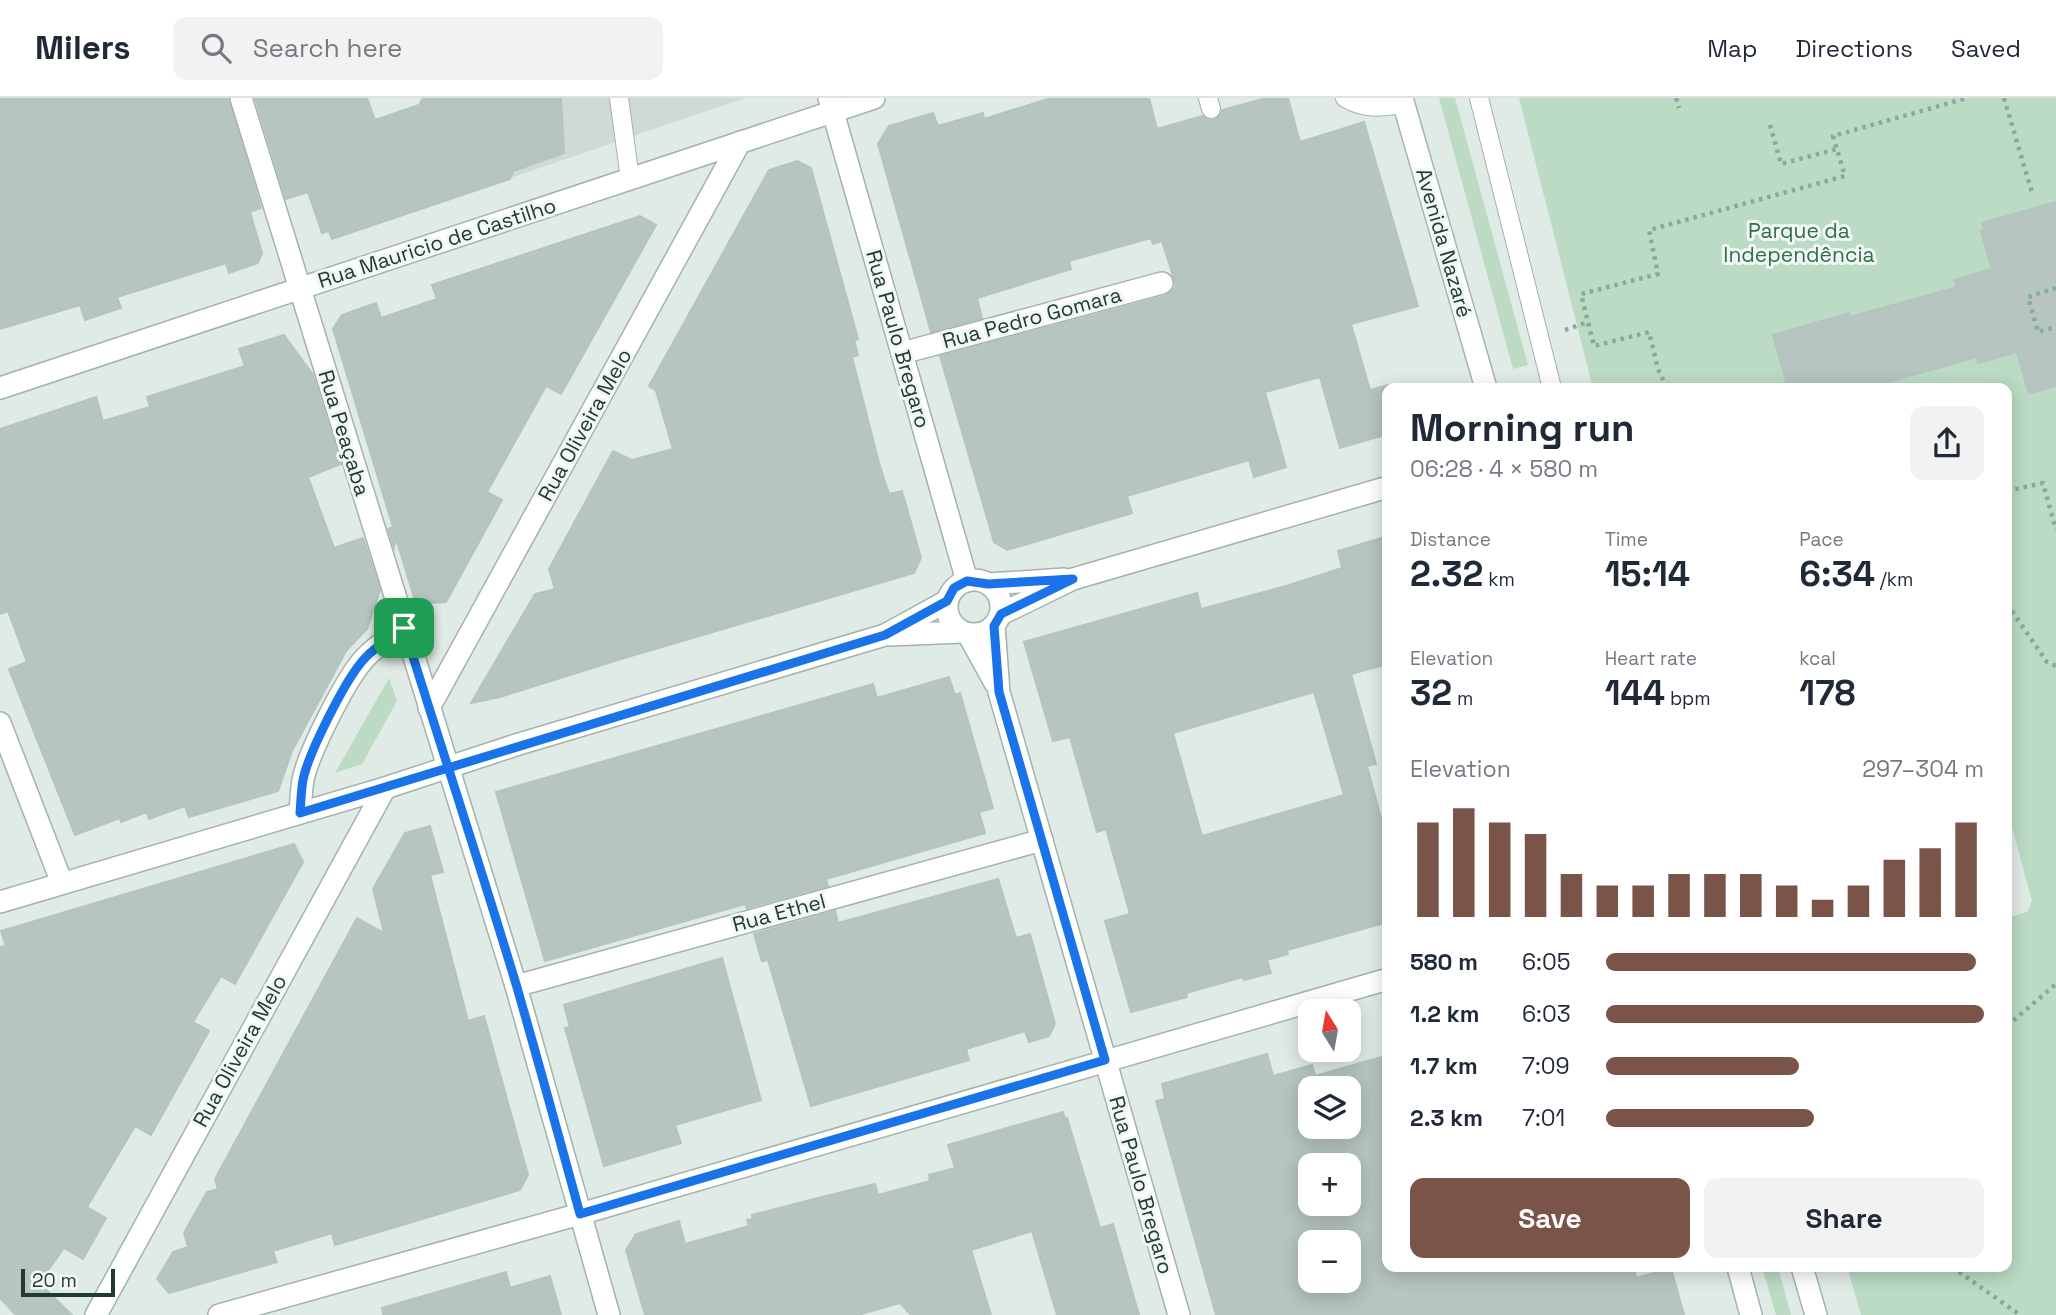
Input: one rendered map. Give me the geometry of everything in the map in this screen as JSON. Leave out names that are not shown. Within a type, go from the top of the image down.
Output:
[{"type":"street","name":"Rua Peaçaba","points":[[241,98],[516,986],[609,1315]]},
{"type":"street","name":"Rua Mauricio de Castilho","points":[[0,388],[740,142],[831,105],[874,98]]},
{"type":"street","name":"Avenida Nazaré","points":[[1403,101],[1485,383]]},
{"type":"street","name":"Rua Paulo Bregaro","points":[[831,105],[902,353],[978,582]]},
{"type":"street","name":"Rua Oliveira Melo","points":[[429,708],[740,142]]},
{"type":"street","name":"Rua Pedro Gomara","points":[[902,353],[1162,282]]},
{"type":"street","points":[[885,635],[982,633],[998,620],[1073,579],[1382,490]]},
{"type":"street","points":[[0,902],[885,635],[947,601],[954,588],[978,582],[1073,579]]},
{"type":"street","points":[[978,582],[999,596],[998,620]]},
{"type":"street","points":[[947,601],[949,619],[965,633]]},
{"type":"street","name":"Rua Paulo Bregaro","points":[[998,620],[999,692]]},
{"type":"street","points":[[300,813],[303,779],[311,757],[351,678],[362,660],[404,628]]},
{"type":"street","name":"Rua Paulo Bregaro","points":[[965,633],[999,692],[1179,1315]]},
{"type":"street","points":[[0,723],[62,883]]},
{"type":"street","name":"Rua Oliveira Melo","points":[[96,1315],[385,788]]},
{"type":"street","name":"Rua Ethel","points":[[516,986],[1042,840]]},
{"type":"street","points":[[219,1315],[580,1214],[1382,981]]},
{"type":"street","points":[[1739,1272],[1751,1315]]},
{"type":"street","points":[[1803,1272],[1816,1315]]},
{"type":"lane","points":[[619,98],[630,179]]},
{"type":"lane","points":[[1346,98],[1359,106],[1376,108],[1403,101]]},
{"type":"lane","points":[[1479,98],[1551,383]]},
{"type":"path","points":[[1676,98],[1679,108]]},
{"type":"path","points":[[1665,383],[1658,369],[1649,332],[1594,346],[1581,294],[1658,274],[1649,230],[1845,176],[1833,136],[1967,98]]},
{"type":"path","points":[[2004,98],[2034,196]]},
{"type":"path","points":[[1770,125],[1781,164],[1837,149]]},
{"type":"path","points":[[2056,289],[2028,297],[2038,332],[2056,327]]},
{"type":"path","points":[[1565,330],[1588,322]]},
{"type":"path","points":[[2012,490],[2043,483],[2056,530]]},
{"type":"path","points":[[2012,611],[2042,656],[2056,666]]},
{"type":"path","points":[[2012,1022],[2056,984]]},
{"type":"path","points":[[1959,1272],[2020,1315]]},
{"type":"shaded area","points":[[423,98],[745,98],[360,229]]},
{"type":"green space","points":[[1439,98],[1455,98],[1528,365],[1513,369]]},
{"type":"green space","name":"Parque da Independência","points":[[1519,98],[2056,98],[2056,1315],[1861,1315],[1848,1272],[2012,1272],[2012,916],[2027,912],[2032,901],[2012,827],[2012,383],[1592,383]]},
{"type":"green space","points":[[389,678],[397,701],[362,764],[335,773]]},
{"type":"green space","points":[[1763,1272],[1779,1272],[1791,1315],[1776,1315]]},
{"type":"building","points":[[0,98],[228,98],[261,208],[250,212],[262,253],[258,263],[229,273],[226,263],[117,297],[121,308],[85,320],[80,305],[0,329]]},
{"type":"building","points":[[255,98],[367,98],[375,120],[419,105],[423,98],[561,98],[564,153],[513,171],[510,179],[332,239],[329,231],[322,233],[308,192],[286,199]]},
{"type":"building","points":[[1051,98],[1149,98],[1157,129],[1202,116],[1215,120],[1222,110],[1266,98],[1288,98],[1300,142],[1364,122],[1418,306],[1351,324],[1370,390],[1382,387],[1382,436],[1340,448],[1320,377],[1265,392],[1286,467],[1254,477],[1249,460],[1127,496],[1132,513],[1007,550],[994,542],[940,356],[1165,296],[1176,287],[1162,241],[1153,244],[1151,238],[1069,261],[1071,269],[977,298],[982,318],[931,332],[878,144],[889,126],[933,113],[938,126],[983,113],[984,119]]},
{"type":"building","points":[[797,161],[811,168],[858,339],[854,340],[858,355],[852,357],[879,463],[889,494],[902,491],[921,558],[914,573],[500,697],[471,703],[535,594],[555,589],[549,569],[613,451],[632,460],[673,449],[656,391],[649,386],[769,170]]},
{"type":"building","points":[[2056,202],[2056,386],[2031,393],[2028,391],[2017,352],[1978,363],[1977,357],[1884,383],[1787,383],[1773,335],[1849,313],[1850,317],[1957,287],[1954,280],[1992,269],[1981,231],[1984,229],[1982,223]]},
{"type":"building","points":[[640,216],[656,225],[561,394],[546,386],[487,492],[502,500],[446,602],[416,604],[396,538],[394,547],[388,529],[393,527],[333,329],[342,315],[376,303],[381,318],[437,299],[432,285]]},
{"type":"building","points":[[284,335],[313,375],[341,464],[308,477],[334,548],[363,538],[380,590],[367,629],[346,651],[292,751],[278,791],[189,817],[185,806],[149,819],[147,812],[121,822],[120,818],[75,835],[9,669],[27,662],[8,611],[0,614],[0,429],[96,397],[103,421],[150,407],[147,397],[245,366],[239,349]]},
{"type":"building","points":[[1382,538],[1382,666],[1351,674],[1376,764],[1367,766],[1382,818],[1382,924],[1287,950],[1288,954],[1267,960],[1271,973],[1244,980],[1243,977],[1186,993],[1187,997],[1131,1012],[1105,921],[1130,914],[1106,829],[1097,832],[1070,737],[1053,741],[1024,642],[1197,593],[1201,609],[1342,568],[1338,551]],"holes":[[[1314,692],[1344,795],[1202,836],[1173,733]]]},
{"type":"building","points":[[949,677],[955,695],[960,693],[993,808],[979,812],[985,833],[826,879],[828,886],[747,908],[745,904],[545,961],[496,792],[873,684],[877,698]]},
{"type":"building","points":[[430,826],[443,872],[430,875],[468,1021],[484,1016],[528,1175],[520,1190],[335,1245],[332,1233],[273,1251],[277,1262],[169,1293],[157,1279],[173,1252],[188,1247],[184,1233],[207,1192],[218,1189],[215,1179],[357,918],[384,933],[373,889],[405,833]]},
{"type":"building","points":[[294,844],[303,862],[235,984],[221,976],[193,1022],[209,1031],[151,1135],[135,1126],[87,1207],[106,1218],[83,1259],[64,1248],[39,1283],[72,1315],[16,1315],[0,1298],[0,947],[6,946],[1,931]]},
{"type":"building","points":[[998,879],[1016,938],[1030,934],[1055,1024],[1049,1036],[1029,1042],[1025,1031],[966,1049],[969,1060],[811,1106],[768,960],[762,961],[754,934],[835,911],[838,923]]},
{"type":"building","points":[[722,958],[761,1100],[675,1125],[681,1143],[604,1166],[565,1028],[570,1027],[564,1005]]},
{"type":"building","points":[[1267,1054],[1273,1076],[1312,1065],[1315,1076],[1382,1057],[1382,1272],[1635,1272],[1636,1278],[1657,1272],[1672,1272],[1684,1315],[1216,1315],[1156,1101],[1165,1099],[1162,1084]]},
{"type":"building","points":[[1063,1112],[1100,1228],[1113,1224],[1139,1315],[1057,1315],[1032,1231],[971,1250],[991,1315],[911,1315],[900,1303],[858,1315],[645,1315],[626,1250],[636,1234],[679,1221],[685,1244],[749,1226],[747,1220],[753,1219],[752,1215],[810,1200],[875,1184],[878,1195],[930,1181],[929,1175],[955,1168],[948,1145]]},
{"type":"building","points":[[506,1272],[510,1288],[550,1276],[561,1315],[383,1315],[382,1308]]},
{"type":"route","points":[[404,628],[362,660],[351,678],[311,757],[303,779],[300,813],[449,768],[519,744],[885,635],[947,601],[954,588],[967,581],[978,580],[988,584],[1073,579],[1001,614],[994,626],[999,692],[1105,1060],[580,1214],[516,986],[463,812],[449,768],[429,708],[404,628]]}]
